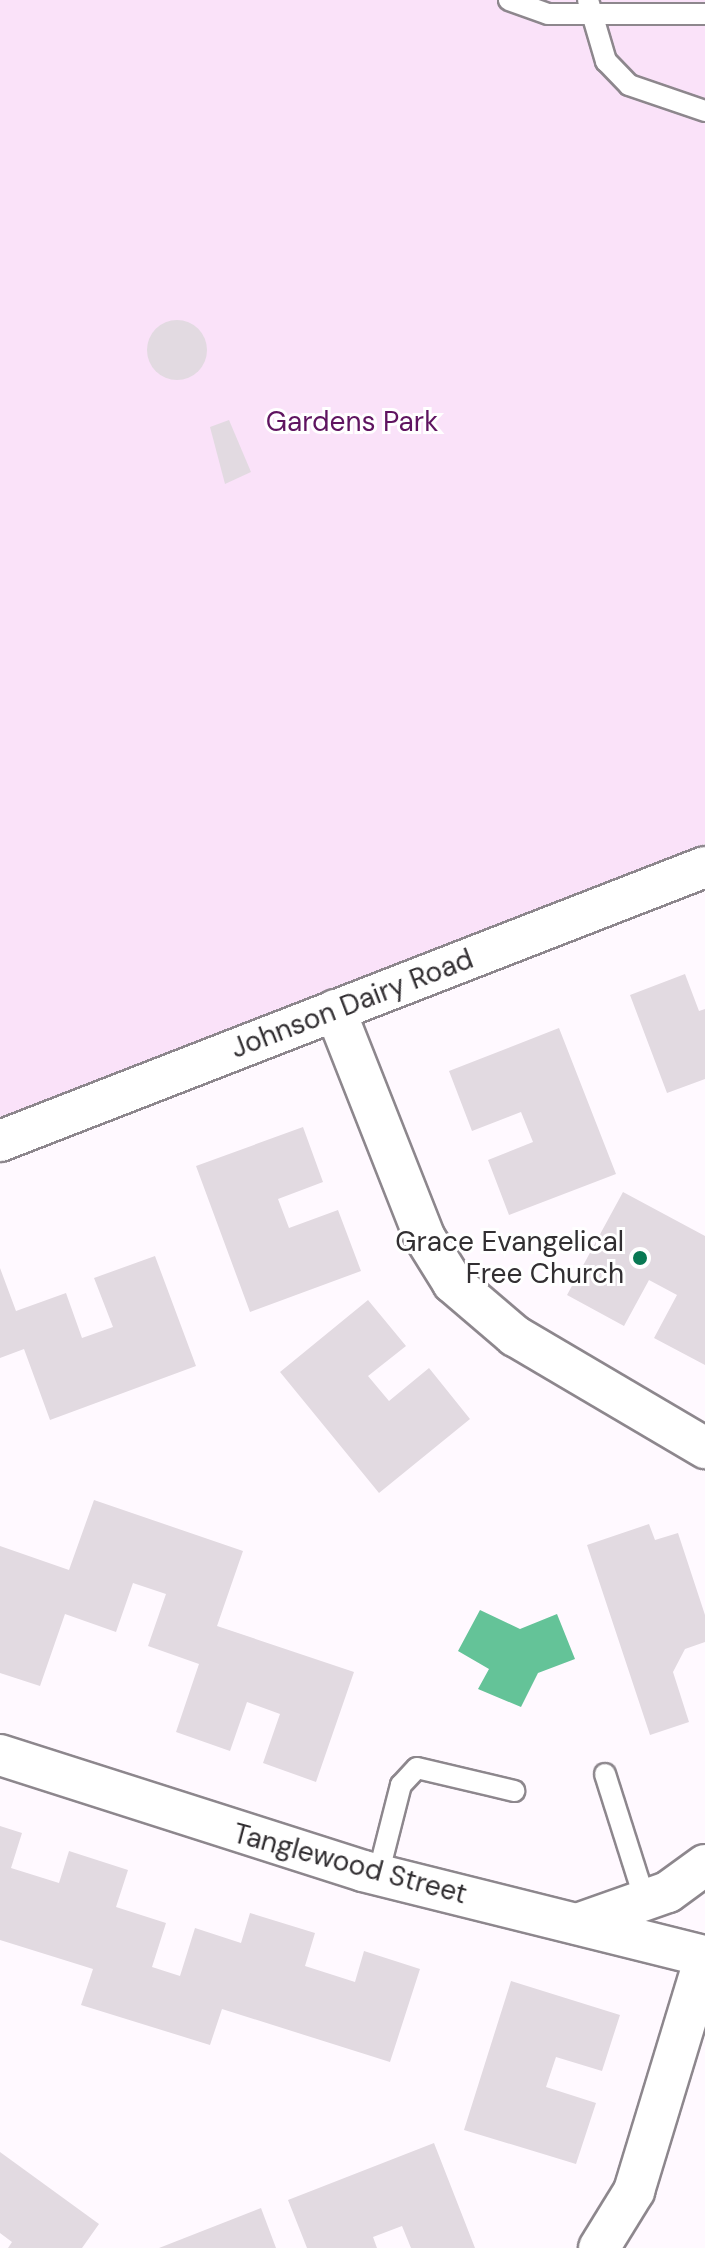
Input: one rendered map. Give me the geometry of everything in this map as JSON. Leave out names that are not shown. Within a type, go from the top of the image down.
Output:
[{"type":"street","name":"Johnson Dairy Road","points":[[0,1141],[705,867]]},
{"type":"street","points":[[335,1010],[425,1238],[453,1283],[503,1329],[705,1448]]},
{"type":"street","name":"Tanglewood Street","points":[[0,1755],[151,1808],[378,1875],[705,1956],[634,2191],[599,2248]]},
{"type":"street","points":[[577,1924],[645,1900],[705,1865]]},
{"type":"lane","points":[[509,0],[548,14],[589,8],[693,9]]},
{"type":"lane","points":[[589,8],[606,61],[629,85],[705,111]]},
{"type":"lane","points":[[378,1875],[401,1785],[417,1768],[514,1791]]},
{"type":"lane","points":[[605,1774],[645,1900]]},
{"type":"green space","name":"Gardens Park","points":[[0,0],[705,0],[705,844],[0,1119]]},
{"type":"shaded area","points":[[480,1610],[520,1629],[557,1614],[575,1659],[538,1673],[521,1707],[478,1689],[489,1669],[458,1651]]},
{"type":"building","points":[[177,320],[198,329],[207,350],[198,371],[177,380],[156,371],[147,350],[156,329]]},
{"type":"building","points":[[229,420],[251,472],[225,484],[210,427]]},
{"type":"building","points":[[685,974],[699,1011],[705,1009],[705,1079],[667,1093],[630,995]]},
{"type":"building","points":[[559,1028],[616,1174],[509,1215],[488,1160],[533,1142],[521,1112],[472,1131],[449,1071]]},
{"type":"building","points":[[303,1127],[323,1182],[278,1199],[289,1228],[338,1210],[361,1271],[250,1312],[196,1166]]},
{"type":"building","points":[[623,1192],[705,1236],[705,1365],[654,1338],[677,1295],[649,1280],[624,1326],[567,1295]]},
{"type":"building","points":[[155,1256],[196,1366],[50,1420],[24,1349],[0,1358],[0,1268],[16,1311],[66,1293],[82,1338],[113,1327],[94,1278]]},
{"type":"building","points":[[368,1300],[406,1346],[368,1376],[389,1401],[429,1368],[470,1419],[379,1493],[280,1372]]},
{"type":"building","points":[[94,1500],[243,1551],[217,1626],[354,1672],[316,1782],[263,1763],[280,1714],[247,1702],[230,1751],[176,1732],[199,1664],[148,1646],[166,1594],[133,1583],[116,1632],[65,1614],[40,1686],[0,1673],[0,1546],[69,1570]]},
{"type":"building","points":[[649,1524],[655,1540],[678,1533],[705,1615],[705,1642],[685,1649],[673,1672],[689,1722],[650,1735],[587,1545]]},
{"type":"building","points":[[0,1826],[22,1833],[11,1868],[59,1883],[69,1851],[128,1870],[116,1907],[166,1923],[152,1967],[180,1976],[195,1928],[241,1943],[250,1913],[315,1933],[305,1966],[355,1982],[364,1951],[420,1969],[390,2062],[222,2009],[210,2045],[81,2005],[93,1969],[0,1940]]},
{"type":"building","points":[[511,1981],[620,2015],[602,2071],[556,2057],[546,2087],[596,2103],[576,2164],[464,2130]]},
{"type":"building","points":[[434,2143],[475,2248],[411,2248],[402,2226],[373,2237],[377,2248],[307,2248],[288,2200]]},
{"type":"building","points":[[0,2152],[99,2224],[82,2248],[8,2248],[12,2242],[0,2233]]},
{"type":"building","points":[[261,2208],[276,2248],[159,2248]]},
{"type":"place","name":"Grace Evangelical Free Church","points":[[640,1258]]}]
